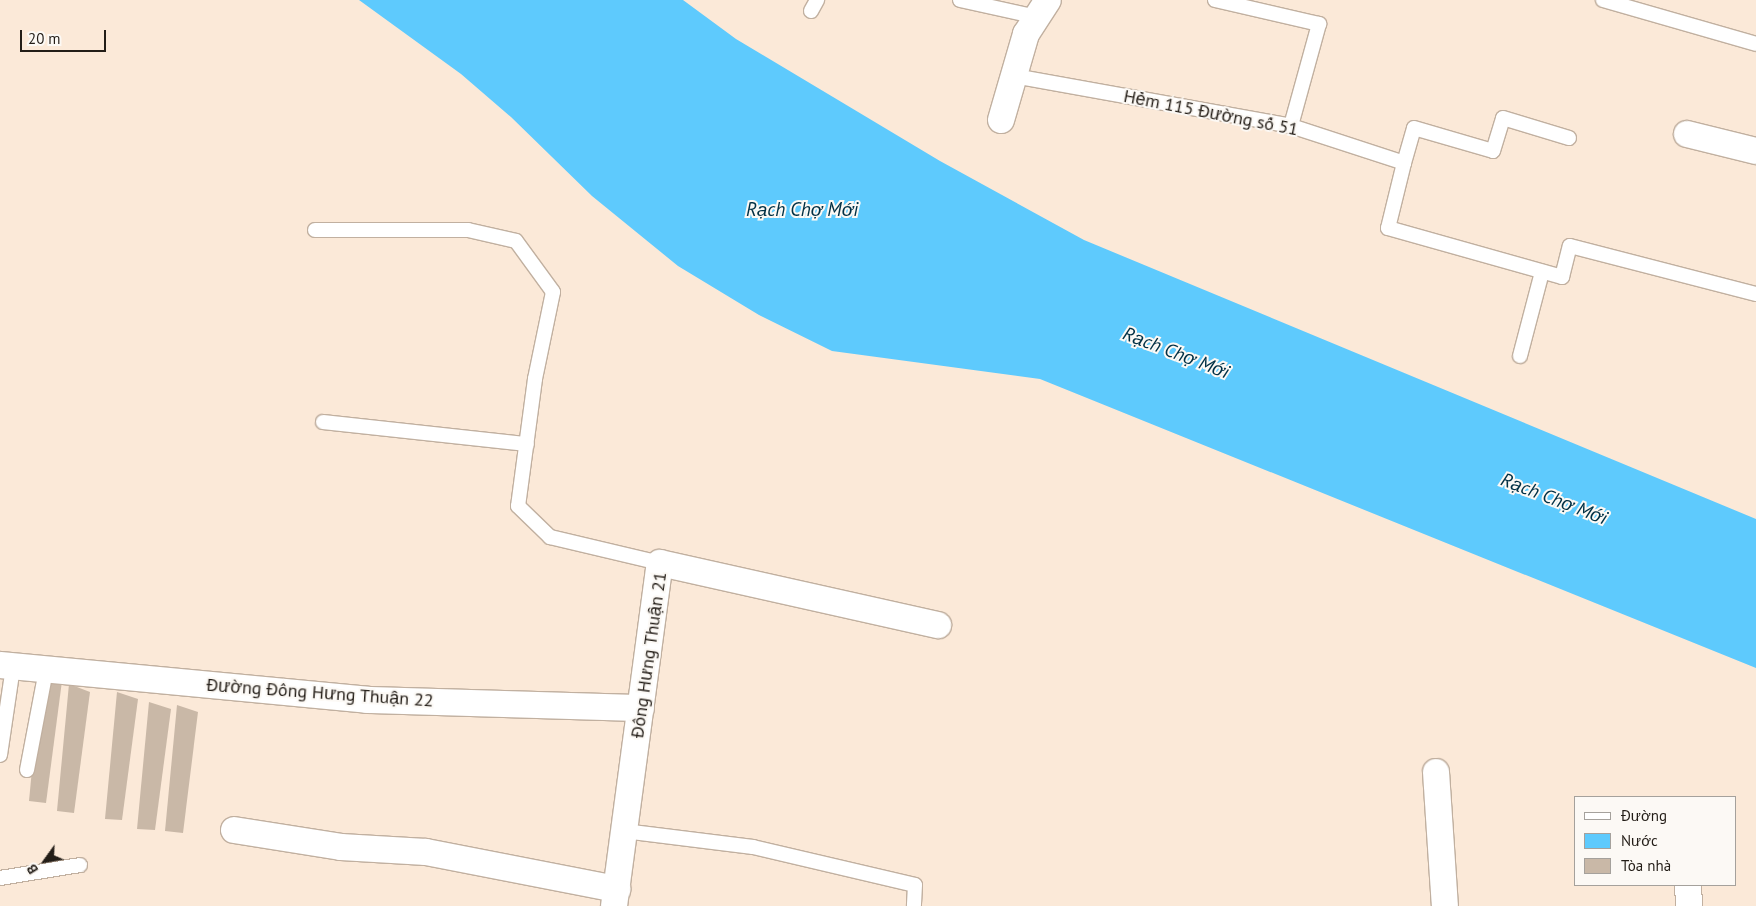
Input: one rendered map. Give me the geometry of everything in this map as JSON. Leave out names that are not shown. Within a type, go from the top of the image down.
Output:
[{"type":"street","points":[[1001,120],[1026,34],[1043,9]]},
{"type":"street","points":[[1686,134],[1756,151]]},
{"type":"street","name":"Đông Hưng Thuận 21","points":[[616,897],[660,563],[938,625]]},
{"type":"street","name":"Đường Đông Hưng Thuận 22","points":[[6,666],[367,700],[641,708]]},
{"type":"street","points":[[1436,772],[1445,906]]},
{"type":"street","points":[[234,830],[341,847],[426,852],[616,897]]},
{"type":"street","points":[[1688,886],[1690,906]]},
{"type":"lane","points":[[960,0],[1043,9]]},
{"type":"lane","points":[[1215,0],[1319,24],[1291,126]]},
{"type":"lane","points":[[1603,0],[1620,2],[1756,44]]},
{"type":"lane","name":"Hẻm 115 Đường số 51","points":[[1014,76],[1291,126],[1404,163]]},
{"type":"lane","points":[[1569,138],[1503,118],[1493,151],[1414,128],[1388,228],[1562,277],[1570,246],[1756,294]]},
{"type":"lane","points":[[314,230],[468,230],[516,241],[553,292],[535,379],[518,506],[550,536],[660,563]]},
{"type":"lane","points":[[1520,356],[1542,272]]},
{"type":"lane","points":[[324,422],[527,444]]},
{"type":"lane","points":[[0,755],[6,666]]},
{"type":"lane","points":[[27,770],[46,670]]},
{"type":"lane","points":[[624,831],[753,847],[915,885],[914,906]]},
{"type":"lane","points":[[0,878],[80,865]]},
{"type":"water","name":"Rạch Chợ Mới","points":[[359,0],[683,0],[736,39],[940,161],[1084,240],[1756,519],[1756,668],[1040,379],[832,351],[759,315],[678,266],[592,196],[511,117],[461,74]]},
{"type":"building","points":[[41,674],[62,681],[46,803],[29,801]]},
{"type":"building","points":[[69,684],[90,692],[74,813],[57,811]]},
{"type":"building","points":[[117,692],[138,699],[122,820],[105,819]]},
{"type":"building","points":[[149,702],[171,709],[155,830],[137,829]]},
{"type":"building","points":[[177,705],[198,712],[183,833],[165,831]]}]
